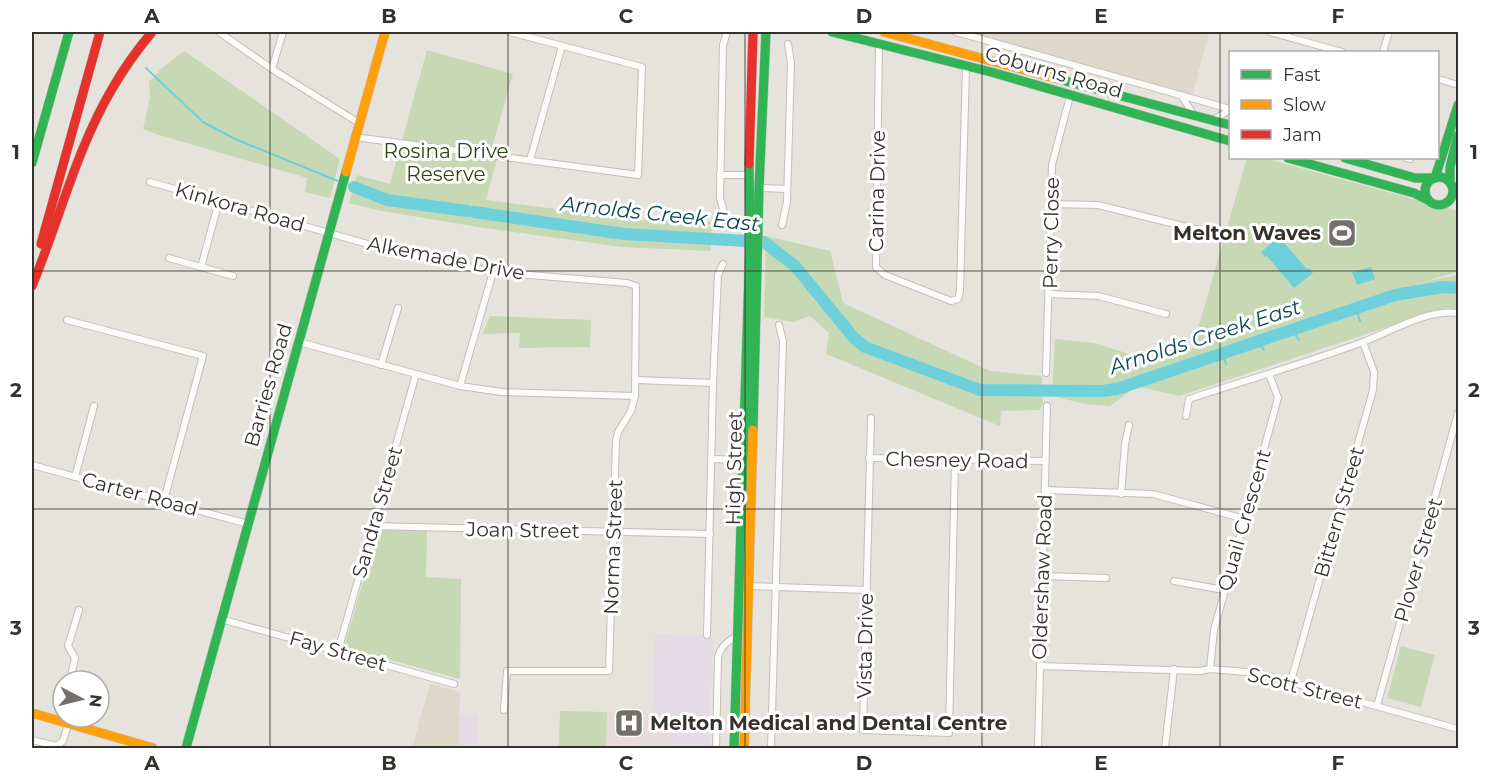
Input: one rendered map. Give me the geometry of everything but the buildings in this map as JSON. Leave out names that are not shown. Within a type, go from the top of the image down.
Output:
[{"type":"main road","points":[[32,163],[69,32]]},
{"type":"main road","points":[[32,277],[100,32]]},
{"type":"main road","points":[[32,286],[93,124],[120,75],[152,32]]},
{"type":"main road","name":"Barries Road","points":[[186,748],[385,32]]},
{"type":"main road","name":"High Street","points":[[753,32],[749,175],[754,188]]},
{"type":"main road","name":"High Street","points":[[744,748],[747,459],[754,188],[759,175],[766,32]]},
{"type":"main road","name":"Coburns Road","points":[[832,32],[966,66],[1229,141]]},
{"type":"main road","name":"Coburns Road","points":[[885,32],[1229,125]]},
{"type":"main road","points":[[1070,96],[1074,82]]},
{"type":"main road","points":[[1428,200],[1425,188],[1435,178],[1458,105]]},
{"type":"main road","points":[[1292,159],[1414,193],[1437,205],[1454,202],[1450,167],[1458,135]]},
{"type":"main road","points":[[1349,159],[1415,177],[1443,178],[1453,186]]},
{"type":"main road","points":[[749,175],[759,175]]},
{"type":"main road","name":"High Street","points":[[734,748],[737,636],[745,586]]},
{"type":"main road","points":[[32,713],[51,717]]},
{"type":"main road","points":[[93,729],[153,748]]},
{"type":"street","points":[[219,32],[272,69],[359,123]]},
{"type":"street","points":[[272,69],[283,32]]},
{"type":"street","points":[[355,137],[638,175],[642,67],[510,32]]},
{"type":"street","points":[[724,216],[720,205],[720,175],[723,45],[727,32]]},
{"type":"street","name":"Coburns Road","points":[[956,32],[1229,109]]},
{"type":"street","points":[[1270,32],[1338,51]]},
{"type":"street","points":[[1383,51],[1389,32]]},
{"type":"street","name":"Carina Drive","points":[[879,43],[876,267],[885,275],[951,301],[958,299],[960,292],[966,66]]},
{"type":"street","points":[[782,225],[787,189],[791,63],[788,44]]},
{"type":"street","points":[[530,160],[562,46]]},
{"type":"street","name":"Coburns Road","points":[[1013,65],[1019,50]]},
{"type":"street","points":[[1439,80],[1458,85]]},
{"type":"street","points":[[1181,95],[1193,115]]},
{"type":"street","name":"Perry Close","points":[[1046,373],[1053,155],[1070,96]]},
{"type":"street","name":"Coburns Road","points":[[1212,120],[1229,110]]},
{"type":"street","points":[[720,175],[749,175]]},
{"type":"street","name":"Kinkora Road","points":[[150,182],[329,232]]},
{"type":"street","points":[[754,188],[787,189]]},
{"type":"street","points":[[201,267],[219,201]]},
{"type":"street","points":[[1050,204],[1098,205],[1219,235]]},
{"type":"street","name":"Alkemade Drive","points":[[329,232],[399,253],[493,272],[627,283],[636,286]]},
{"type":"street","points":[[169,258],[233,276]]},
{"type":"street","name":"High Street","points":[[707,635],[713,383],[718,275],[723,264]]},
{"type":"street","points":[[460,386],[493,272]]},
{"type":"street","name":"Norma Street","points":[[504,710],[507,671],[609,671],[616,441],[618,432],[631,411],[635,396],[636,286]]},
{"type":"street","points":[[1050,294],[1099,296],[1166,314]]},
{"type":"street","points":[[381,364],[398,308]]},
{"type":"street","points":[[1186,416],[1189,399],[1363,342],[1444,312],[1458,313]]},
{"type":"street","points":[[67,320],[203,356],[164,500]]},
{"type":"street","points":[[771,748],[783,341],[779,325]]},
{"type":"street","points":[[299,342],[460,386],[502,392],[635,396]]},
{"type":"street","name":"Bittern Street","points":[[1291,681],[1373,390],[1374,372],[1363,342]]},
{"type":"street","name":"Sandra Street","points":[[338,651],[416,374]]},
{"type":"street","name":"Quail Crescent","points":[[1210,669],[1214,630],[1224,590],[1278,398],[1269,374]]},
{"type":"street","points":[[636,380],[713,383]]},
{"type":"street","points":[[75,477],[94,406]]},
{"type":"street","name":"Oldershaw Road","points":[[1038,748],[1047,406]]},
{"type":"street","name":"Plover Street","points":[[1377,706],[1458,413]]},
{"type":"street","name":"Vista Drive","points":[[871,418],[863,730],[949,734],[955,460]]},
{"type":"street","points":[[1121,494],[1129,425]]},
{"type":"street","name":"Chesney Road","points":[[869,458],[1045,461]]},
{"type":"street","name":"High Street","points":[[712,459],[747,459]]},
{"type":"street","name":"Carter Road","points":[[32,465],[248,524]]},
{"type":"street","points":[[1045,490],[1153,494],[1245,519]]},
{"type":"street","name":"Joan Street","points":[[373,526],[710,534]]},
{"type":"street","points":[[1043,576],[1106,578]]},
{"type":"street","points":[[1174,581],[1224,590]]},
{"type":"street","points":[[745,586],[867,590]]},
{"type":"street","points":[[73,669],[75,658],[68,646],[78,610]]},
{"type":"street","name":"Fay Street","points":[[221,619],[454,684]]},
{"type":"street","points":[[716,748],[718,657],[726,642],[737,636]]},
{"type":"street","name":"Scott Street","points":[[1040,666],[1200,671],[1210,669],[1258,673],[1458,729]]},
{"type":"street","points":[[1165,748],[1174,669]]},
{"type":"street","points":[[32,740],[56,746],[63,741],[64,729]]},
{"type":"shaded area","points":[[967,32],[1209,32],[1192,96]]},
{"type":"shaded area","points":[[655,634],[713,636],[709,748],[671,748],[671,733],[652,732]]},
{"type":"shaded area","points":[[430,684],[460,692],[458,748],[412,748]]},
{"type":"shaded area","name":"Melton Medical and Dental Centre","points":[[607,712],[652,713],[652,732],[671,733],[671,748],[606,748]]},
{"type":"shaded area","points":[[459,714],[478,715],[477,748],[458,748]]},
{"type":"green space","name":"Rosina Drive Reserve","points":[[427,50],[513,74],[492,147],[500,148],[486,200],[640,220],[712,222],[711,251],[622,247],[478,227],[382,211],[349,203],[357,175],[390,184]]},
{"type":"green space","points":[[184,51],[340,159],[330,198],[305,192],[307,178],[143,129],[150,98],[149,82]]},
{"type":"green space","points":[[1247,159],[1268,159],[1458,211],[1456,272],[1427,281],[1458,275],[1458,309],[1445,308],[1179,396],[1137,386],[1110,406],[1085,404],[1052,396],[1055,339],[1095,343],[1148,360],[1192,350]]},
{"type":"green space","points":[[766,236],[830,251],[843,303],[990,371],[1042,376],[1043,403],[1040,410],[1001,411],[1000,426],[826,354],[829,333],[810,316],[793,322],[764,317]]},
{"type":"green space","points":[[490,316],[591,320],[590,347],[519,348],[520,333],[482,334]]},
{"type":"green space","points":[[378,530],[427,531],[426,577],[461,579],[460,679],[344,647]]},
{"type":"green space","points":[[1401,646],[1435,655],[1421,707],[1387,698]]},
{"type":"green space","points":[[560,711],[607,712],[606,748],[559,748]]},
{"type":"water","points":[[1279,237],[1313,273],[1294,288],[1261,252]]},
{"type":"water","points":[[1371,267],[1375,279],[1357,285],[1352,272]]},
{"type":"waterway","name":"Arnolds Creek East","points":[[146,68],[203,122],[235,139],[338,181]]},
{"type":"waterway","name":"Arnolds Creek East","points":[[349,185],[354,187]]},
{"type":"waterway","name":"Arnolds Creek East","points":[[354,187],[387,200],[467,211]]},
{"type":"waterway","name":"Arnolds Creek East","points":[[474,212],[624,234],[764,242],[795,266],[854,338],[865,347],[980,390],[1102,391],[1117,389],[1395,295],[1443,287],[1458,288]]},
{"type":"waterway","points":[[1356,308],[1360,321]]},
{"type":"waterway","name":"Arnolds Creek East","points":[[1302,326],[1307,319]]},
{"type":"waterway","points":[[1292,329],[1299,340]]},
{"type":"waterway","points":[[1258,340],[1264,350]]},
{"type":"waterway","points":[[1222,352],[1226,364]]},
{"type":"traffic: fast","points":[[32,163],[69,32]]},
{"type":"traffic: fast","points":[[753,430],[759,188],[766,32]]},
{"type":"traffic: fast","points":[[832,32],[991,72],[1229,141]]},
{"type":"traffic: fast","points":[[1058,79],[1229,125]]},
{"type":"traffic: fast","points":[[1435,178],[1458,105]]},
{"type":"traffic: fast","points":[[1450,183],[1450,167],[1458,135]]},
{"type":"traffic: fast","points":[[1292,159],[1414,193],[1428,200]]},
{"type":"traffic: fast","points":[[1348,159],[1415,178],[1434,178]]},
{"type":"traffic: fast","points":[[734,748],[750,238],[749,164]]},
{"type":"traffic: fast","points":[[186,748],[346,172]]},
{"type":"traffic: fast","points":[[1439,177],[1449,181],[1453,191],[1449,201],[1439,205],[1429,201],[1425,191],[1429,181],[1439,177]]},
{"type":"traffic: slow","points":[[346,172],[385,32]]},
{"type":"traffic: slow","points":[[884,32],[1058,79]]},
{"type":"traffic: slow","points":[[744,748],[753,430]]},
{"type":"traffic: slow","points":[[32,713],[153,748]]},
{"type":"traffic: jam","points":[[41,244],[100,32]]},
{"type":"traffic: jam","points":[[32,286],[78,161],[99,112],[126,66],[152,32]]},
{"type":"traffic: jam","points":[[749,164],[753,32]]},
{"type":"place","name":"Melton Waves","points":[[1342,233]]},
{"type":"place","name":"Melton Medical and Dental Centre","points":[[629,723]]}]
